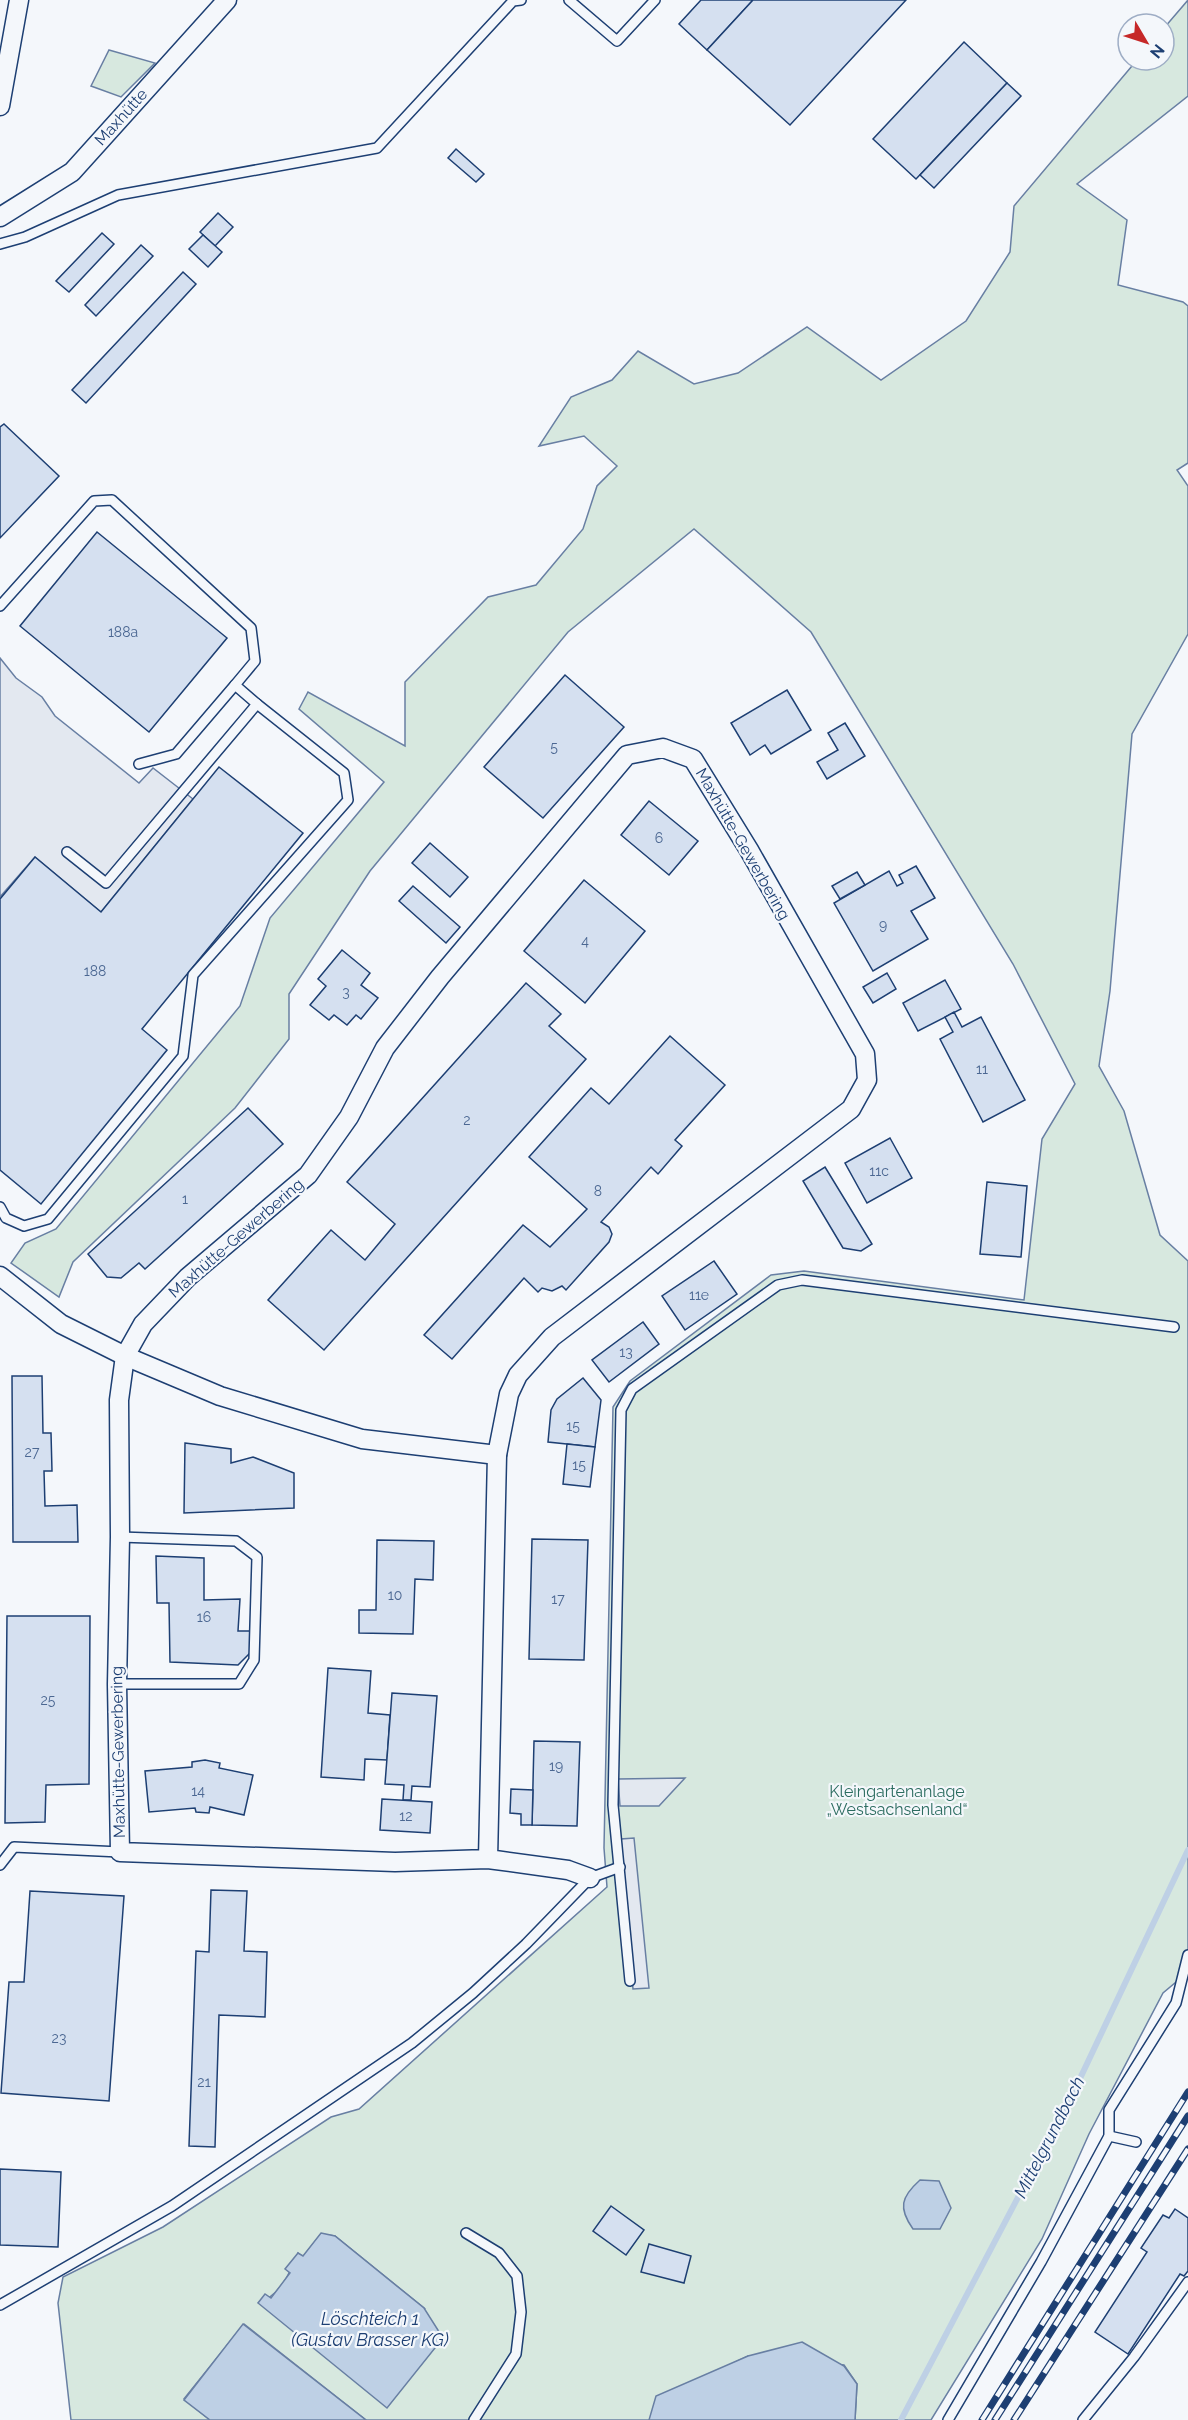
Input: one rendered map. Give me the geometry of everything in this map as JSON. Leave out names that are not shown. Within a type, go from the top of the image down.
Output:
[{"type":"street","points":[[0,106],[20,0]]},
{"type":"street","name":"Maxhütte","points":[[0,217],[72,172],[228,0]]},
{"type":"street","name":"Maxhütte-Gewerbering","points":[[488,1859],[497,1455],[509,1394],[518,1375],[552,1336],[851,1109],[867,1080],[865,1054],[749,850],[693,759],[663,748],[627,755],[440,977],[385,1048],[349,1117],[308,1175],[188,1277],[143,1324],[124,1356],[119,1400],[120,1537],[117,1684],[120,1852],[395,1862],[488,1859],[568,1870],[590,1878]]},
{"type":"street","points":[[0,1276],[61,1324],[124,1356],[220,1396],[362,1439],[497,1455]]},
{"type":"lane","points":[[0,244],[25,237],[118,195],[377,148],[513,2],[521,0]]},
{"type":"lane","points":[[569,0],[616,41],[655,0]]},
{"type":"lane","points":[[0,606],[94,501],[112,500],[251,628],[255,661],[176,754],[140,764]]},
{"type":"lane","points":[[0,1207],[6,1218],[24,1226],[48,1219],[183,1056],[193,975],[348,800],[344,773],[235,685]]},
{"type":"lane","points":[[68,852],[106,883],[257,704]]},
{"type":"lane","points":[[630,1981],[613,1804],[621,1410],[632,1389],[778,1285],[802,1280],[1174,1327]]},
{"type":"lane","points":[[117,1684],[239,1684],[254,1660],[257,1557],[236,1541],[120,1537]]},
{"type":"lane","points":[[0,1865],[14,1847],[120,1852]]},
{"type":"lane","points":[[0,2305],[171,2206],[412,2043],[473,1993],[526,1944],[590,1878],[620,1868]]},
{"type":"lane","points":[[1176,2003],[1188,1955]]},
{"type":"lane","points":[[948,2420],[1041,2262],[1109,2136],[1109,2110],[1176,2003],[1188,1990]]},
{"type":"lane","points":[[1109,2136],[1136,2142]]},
{"type":"lane","points":[[466,2233],[500,2253],[517,2276],[521,2312],[516,2354],[474,2420]]},
{"type":"lane","points":[[1083,2420],[1134,2357],[1188,2282]]},
{"type":"green space","name":"Kleingartenanlage „Westsachsenland“","points":[[1188,0],[1188,96],[1077,184],[1127,220],[1118,285],[1183,302],[1188,306],[1188,463],[1177,470],[1188,486],[1188,634],[1132,734],[1110,991],[1099,1066],[1124,1111],[1160,1235],[1188,1261],[1188,1972],[1163,1993],[1089,2134],[1042,2239],[931,2420],[855,2420],[857,2384],[844,2365],[748,2356],[717,2371],[649,2420],[366,2420],[244,2324],[184,2399],[210,2420],[71,2420],[58,2303],[63,2277],[163,2227],[331,2117],[359,2109],[607,1887],[604,1848],[613,1407],[630,1381],[771,1275],[804,1271],[1024,1300],[1042,1139],[1075,1084],[1013,964],[811,632],[694,529],[568,632],[370,871],[289,994],[289,1039],[235,1108],[73,1262],[59,1297],[11,1263],[25,1243],[56,1229],[240,1006],[270,918],[384,782],[299,709],[308,692],[405,746],[405,682],[488,597],[536,585],[583,529],[597,486],[617,466],[584,436],[539,446],[571,397],[612,380],[638,351],[694,384],[738,373],[807,327],[881,380],[966,321],[1010,252],[1014,206],[1127,72],[1176,72],[1176,14]],"holes":[[[321,2234],[335,2236],[424,2308],[258,2303],[266,2300],[278,2289],[288,2276],[298,2253],[303,2257]]]},
{"type":"green space","points":[[109,50],[155,63],[121,97],[91,86]]},
{"type":"shaded area","points":[[0,658],[16,678],[42,697],[55,716],[139,783],[153,768],[193,799],[101,912],[35,857],[0,897]]},
{"type":"shaded area","points":[[685,1778],[659,1806],[620,1806],[618,1779]]},
{"type":"shaded area","points":[[634,1838],[649,1988],[633,1989],[621,1839]]},
{"type":"water","points":[[920,2180],[939,2181],[951,2208],[940,2229],[913,2229],[905,2215],[905,2197]]},
{"type":"water","name":"Löschteich 1 (Gustav Brasser KG)","points":[[321,2233],[335,2236],[424,2308],[443,2338],[387,2408],[258,2303],[265,2294],[271,2298],[290,2273],[285,2269],[298,2253],[303,2256]]},
{"type":"water","points":[[243,2324],[366,2420],[210,2420],[184,2400]]},
{"type":"water","points":[[802,2342],[844,2366],[857,2384],[855,2420],[649,2420],[656,2396],[748,2356]]},
{"type":"building","points":[[701,0],[753,0],[707,50],[679,24]]},
{"type":"building","points":[[753,0],[906,0],[790,125],[707,50]]},
{"type":"building","points":[[964,42],[1007,83],[916,179],[873,139]]},
{"type":"building","points":[[1007,83],[1021,96],[934,188],[920,175]]},
{"type":"building","points":[[456,149],[484,174],[476,182],[448,158]]},
{"type":"building","points":[[218,213],[233,227],[215,246],[200,232]]},
{"type":"building","points":[[102,233],[114,244],[69,292],[56,281]]},
{"type":"building","points":[[203,235],[222,252],[208,267],[189,249]]},
{"type":"building","points":[[141,245],[153,256],[96,316],[85,305]]},
{"type":"building","points":[[183,272],[196,284],[86,403],[72,390]]},
{"type":"building","points":[[4,424],[59,476],[0,538],[0,427]]},
{"type":"building","points":[[97,532],[227,638],[149,732],[20,626]]},
{"type":"building","points":[[565,675],[624,727],[543,818],[484,767]]},
{"type":"building","points":[[787,690],[811,730],[771,754],[765,745],[750,755],[731,723]]},
{"type":"building","points":[[845,723],[865,756],[827,779],[817,762],[838,750],[828,733]]},
{"type":"building","points":[[219,767],[303,833],[142,1029],[167,1050],[41,1204],[0,1170],[0,899],[35,857],[101,912]]},
{"type":"building","points":[[649,801],[698,841],[669,875],[621,835]]},
{"type":"building","points":[[430,843],[468,877],[450,897],[412,863]]},
{"type":"building","points":[[916,866],[935,898],[911,911],[928,939],[873,971],[834,903],[889,871],[897,886],[903,883],[899,875]]},
{"type":"building","points":[[857,872],[865,885],[840,899],[832,886]]},
{"type":"building","points":[[584,880],[645,931],[585,1003],[524,951]]},
{"type":"building","points":[[413,886],[460,927],[446,943],[399,901]]},
{"type":"building","points":[[342,950],[370,973],[361,985],[378,998],[361,1019],[356,1015],[347,1025],[334,1015],[329,1020],[310,1005],[326,986],[318,979]]},
{"type":"building","points":[[887,973],[896,989],[873,1003],[863,987]]},
{"type":"building","points":[[945,980],[961,1009],[918,1031],[903,1003]]},
{"type":"building","points":[[526,983],[561,1014],[549,1026],[586,1059],[324,1350],[268,1300],[331,1230],[365,1260],[395,1224],[347,1182]]},
{"type":"building","points":[[954,1012],[962,1027],[981,1017],[1025,1100],[983,1122],[940,1039],[953,1032],[945,1017]]},
{"type":"building","points":[[670,1036],[725,1085],[675,1140],[682,1146],[658,1174],[651,1167],[601,1222],[609,1227],[612,1234],[609,1242],[566,1290],[562,1286],[552,1291],[542,1288],[538,1292],[524,1278],[452,1359],[424,1335],[523,1225],[550,1247],[587,1209],[529,1157],[591,1088],[609,1104]]},
{"type":"building","points":[[248,1108],[283,1144],[145,1269],[139,1263],[121,1278],[107,1277],[88,1254]]},
{"type":"building","points":[[890,1138],[912,1178],[867,1203],[845,1163]]},
{"type":"building","points":[[825,1167],[872,1244],[861,1251],[843,1248],[803,1181]]},
{"type":"building","points":[[987,1182],[1027,1186],[1021,1257],[980,1254]]},
{"type":"building","points":[[714,1261],[737,1294],[685,1330],[662,1296]]},
{"type":"building","points":[[643,1322],[659,1344],[609,1382],[592,1360]]},
{"type":"building","points":[[12,1376],[42,1376],[43,1433],[51,1433],[52,1471],[44,1471],[45,1506],[77,1505],[78,1542],[13,1542]]},
{"type":"building","points":[[583,1378],[601,1400],[595,1447],[548,1442],[551,1410],[557,1399]]},
{"type":"building","points":[[185,1443],[231,1449],[231,1463],[253,1457],[294,1473],[294,1508],[184,1513]]},
{"type":"building","points":[[567,1444],[595,1447],[590,1487],[563,1484]]},
{"type":"building","points":[[532,1539],[588,1540],[584,1660],[529,1659]]},
{"type":"building","points":[[377,1540],[434,1541],[433,1580],[415,1579],[413,1634],[359,1633],[359,1610],[376,1610]]},
{"type":"building","points":[[156,1556],[204,1558],[204,1600],[240,1599],[238,1631],[250,1631],[251,1652],[238,1665],[170,1662],[169,1603],[157,1603]]},
{"type":"building","points":[[7,1616],[90,1616],[89,1784],[46,1785],[45,1822],[5,1823]]},
{"type":"building","points":[[328,1668],[371,1671],[368,1713],[390,1715],[387,1760],[365,1759],[364,1780],[321,1777]]},
{"type":"building","points":[[392,1693],[437,1696],[430,1787],[412,1786],[411,1800],[403,1800],[404,1785],[385,1784]]},
{"type":"building","points":[[534,1741],[580,1742],[577,1826],[532,1825]]},
{"type":"building","points":[[205,1760],[220,1763],[219,1768],[253,1775],[244,1815],[210,1807],[209,1813],[196,1812],[195,1808],[149,1812],[145,1771],[192,1767],[192,1762]]},
{"type":"building","points":[[511,1789],[533,1790],[532,1825],[521,1825],[521,1814],[510,1813]]},
{"type":"building","points":[[382,1799],[432,1802],[430,1833],[380,1830]]},
{"type":"building","points":[[211,1890],[247,1891],[244,1951],[267,1952],[265,2017],[219,2015],[215,2147],[189,2146],[196,1951],[209,1952]]},
{"type":"building","points":[[30,1891],[124,1896],[109,2101],[1,2093],[9,1982],[24,1982]]},
{"type":"building","points":[[0,2169],[61,2172],[58,2247],[0,2245]]},
{"type":"building","points":[[611,2206],[644,2230],[626,2255],[593,2231]]},
{"type":"building","points":[[1175,2209],[1188,2218],[1188,2271],[1184,2276],[1180,2274],[1128,2354],[1095,2332],[1147,2252],[1141,2248],[1163,2215],[1169,2218]]},
{"type":"building","points":[[649,2244],[691,2256],[684,2283],[641,2272]]},
{"type":"waterway","name":"Mittelgrundbach","points":[[901,2420],[1076,2087],[1188,1850]]},
{"type":"railway","points":[[982,2420],[1188,2092]]},
{"type":"railway","points":[[995,2420],[1188,2116]]},
{"type":"railway","points":[[1014,2420],[1188,2149]]}]
